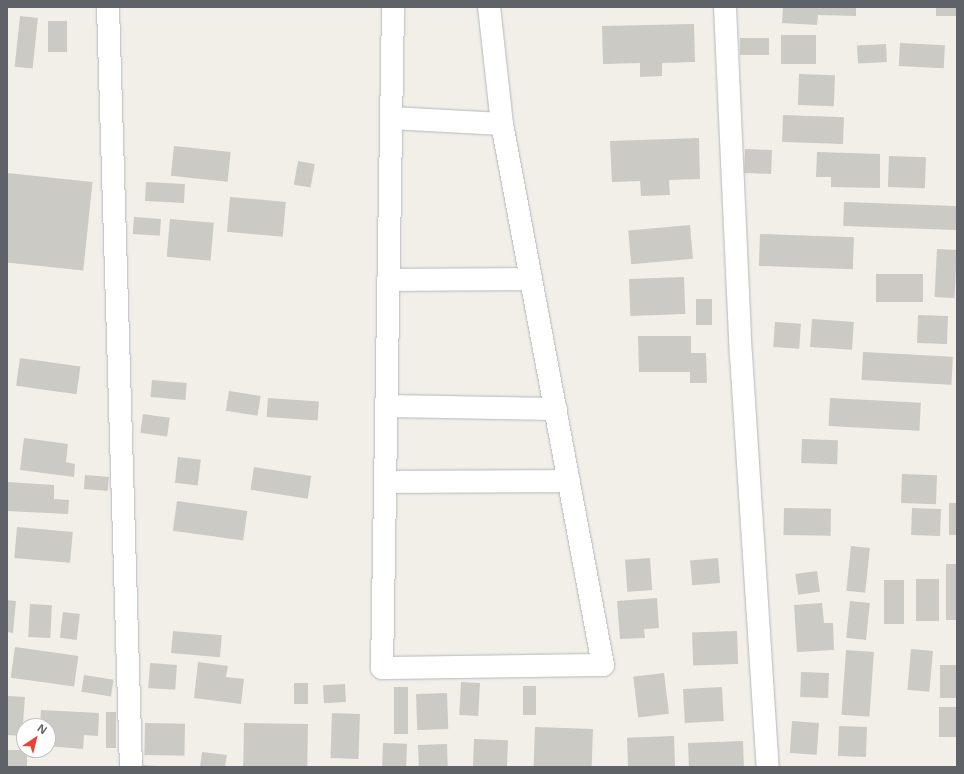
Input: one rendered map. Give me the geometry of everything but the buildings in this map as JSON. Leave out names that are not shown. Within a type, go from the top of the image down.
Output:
[{"type":"street","points":[[108,7],[131,767]]},
{"type":"street","points":[[393,7],[382,668],[603,665],[502,124],[489,7]]},
{"type":"street","points":[[724,7],[741,355],[768,767]]},
{"type":"street","points":[[391,118],[502,124]]},
{"type":"street","points":[[388,280],[531,280]]},
{"type":"street","points":[[386,406],[556,409]]},
{"type":"street","points":[[385,482],[569,481]]}]
